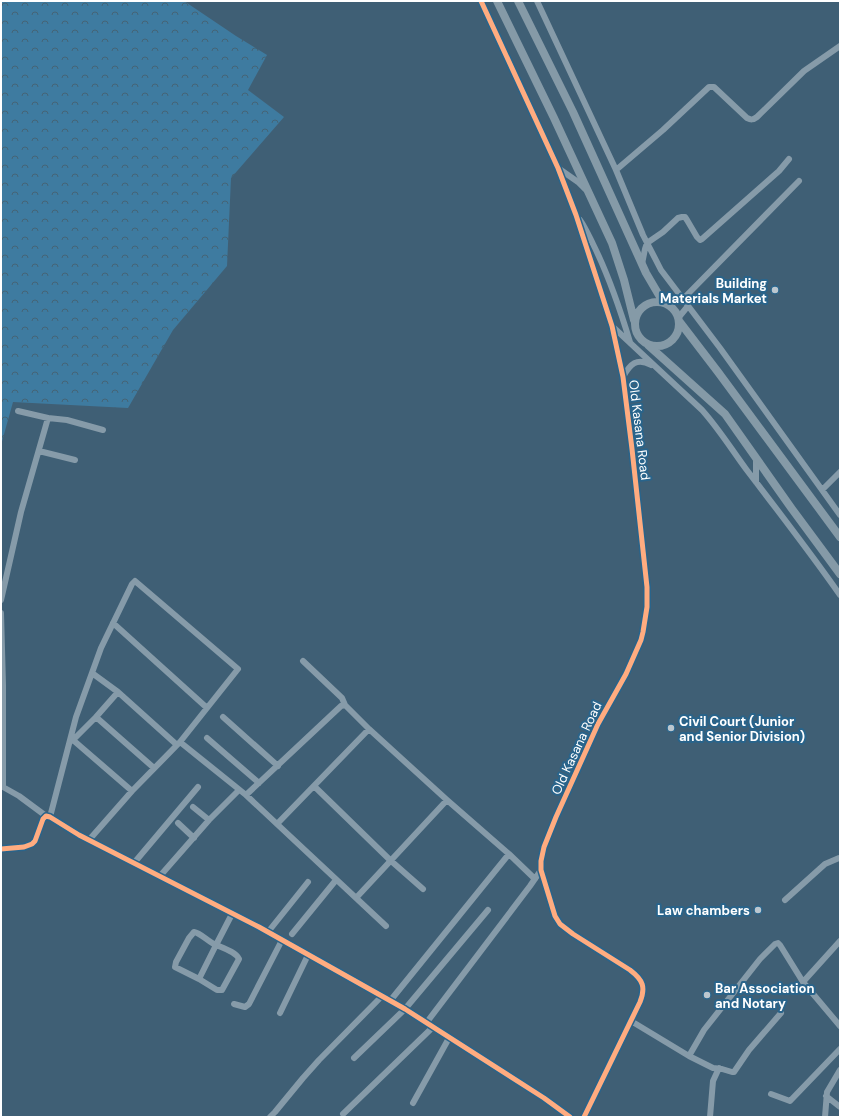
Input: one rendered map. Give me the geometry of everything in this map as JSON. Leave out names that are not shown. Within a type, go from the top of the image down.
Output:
[{"type":"main road","points":[[497,1],[612,242],[624,280],[634,320],[634,326],[639,338],[725,414],[840,574]]},
{"type":"main road","points":[[518,1],[573,112],[646,273],[664,303]]},
{"type":"main road","points":[[634,320],[636,314],[645,305],[654,302],[664,303],[673,308],[679,319],[840,537]]},
{"type":"main road","points":[[648,345],[662,346],[671,342],[678,333],[680,325],[679,319]]},
{"type":"street","points":[[481,1],[558,168],[576,215],[589,236],[609,280],[630,342]]},
{"type":"street","points":[[537,1],[616,170],[647,243],[661,270],[720,348],[840,515]]},
{"type":"street","points":[[616,170],[663,130],[709,87],[714,87],[747,118],[754,119],[804,71],[840,46]]},
{"type":"street","points":[[642,264],[644,249],[647,243],[663,232],[678,218],[685,218],[690,223],[698,239],[702,239],[779,171],[789,159]]},
{"type":"street","points":[[558,168],[588,191]]},
{"type":"street","points":[[664,303],[682,297],[800,181]]},
{"type":"street","name":"Old Kasana Road","points":[[576,215],[612,326],[623,377],[647,587],[646,607],[641,640],[626,674],[598,724],[556,817],[544,847],[541,861],[541,870],[555,916],[560,924],[573,934],[630,970],[643,984],[644,990],[631,1021],[584,1117]]},
{"type":"street","points":[[679,319],[688,306]]},
{"type":"street","points":[[612,326],[710,419],[809,551],[840,595]]},
{"type":"street","points":[[623,377],[632,364],[640,361],[657,369]]},
{"type":"street","points":[[18,411],[48,418],[67,420],[103,430]]},
{"type":"street","points":[[1,600],[21,512],[48,418]]},
{"type":"street","points":[[39,451],[75,460]]},
{"type":"street","points":[[756,457],[756,482]]},
{"type":"street","points":[[822,490],[840,472]]},
{"type":"street","points":[[1,850],[24,847],[32,844],[35,841],[43,819],[48,817],[72,740],[76,717],[101,648],[132,584],[135,581],[238,669],[179,743],[132,791],[89,840]]},
{"type":"street","points":[[1,613],[3,787],[19,796],[48,817],[89,840],[268,932],[405,1009],[544,1098],[570,1117]]},
{"type":"street","points":[[113,623],[206,708]]},
{"type":"street","points":[[303,661],[342,698],[345,706],[369,729],[535,879]]},
{"type":"street","points":[[92,673],[118,692],[179,743],[246,795],[386,926]]},
{"type":"street","points":[[72,740],[118,692]]},
{"type":"street","points":[[246,795],[341,706],[345,706]]},
{"type":"street","points":[[96,716],[154,768]]},
{"type":"street","points":[[223,716],[278,766]]},
{"type":"street","points":[[277,824],[369,729]]},
{"type":"street","points":[[207,738],[259,783]]},
{"type":"street","points":[[72,740],[132,791]]},
{"type":"street","points":[[314,786],[390,860],[423,889]]},
{"type":"street","points":[[134,863],[198,787]]},
{"type":"street","points":[[160,876],[209,820],[239,790]]},
{"type":"street","points":[[356,898],[447,800]]},
{"type":"street","points":[[194,807],[209,820]]},
{"type":"street","points":[[178,823],[194,838]]},
{"type":"street","points":[[390,1001],[509,854]]},
{"type":"street","points":[[785,900],[825,864],[840,859]]},
{"type":"street","points":[[426,1022],[541,870]]},
{"type":"street","points":[[292,934],[336,880]]},
{"type":"street","points":[[268,932],[308,882]]},
{"type":"street","points":[[354,1058],[405,1009],[488,910]]},
{"type":"street","points":[[199,979],[232,914]]},
{"type":"street","points":[[194,932],[199,933],[209,942],[216,945],[237,955],[239,959],[222,990],[217,990],[175,967],[176,962],[189,938],[194,932]]},
{"type":"street","points":[[234,1004],[245,1007],[249,1004],[282,940]]},
{"type":"street","points":[[802,982],[840,941]]},
{"type":"street","points":[[689,1056],[704,1030],[760,959],[775,944],[780,945],[802,982],[840,1026]]},
{"type":"street","points":[[280,1013],[308,955]]},
{"type":"street","points":[[270,1117],[319,1060],[382,996]]},
{"type":"street","points":[[631,1021],[689,1056],[713,1068],[734,1072],[749,1050],[781,1013]]},
{"type":"street","points":[[343,1114],[433,1027]]},
{"type":"street","points":[[413,1102],[449,1038]]},
{"type":"street","points":[[771,1094],[790,1101],[840,1049]]},
{"type":"street","points":[[710,1117],[713,1081],[719,1068]]},
{"type":"street","points":[[825,1117],[826,1096],[828,1089],[840,1070]]},
{"type":"street","points":[[826,1096],[840,1107]]},
{"type":"green space","points":[[1,1],[184,1],[267,55],[248,90],[284,117],[231,178],[227,266],[173,330],[128,408],[13,402],[1,445]]},
{"type":"cycle path","points":[[481,1],[558,168],[576,215],[612,326],[623,377],[647,587],[647,607],[641,640],[626,674],[598,724],[556,817],[544,847],[541,861],[541,870],[555,916],[560,924],[573,934],[630,970],[638,977],[643,988],[640,1002],[584,1117]]},
{"type":"cycle path","points":[[1,849],[24,847],[32,844],[35,841],[43,819],[46,816],[50,817],[79,835],[259,927],[405,1009],[544,1098],[570,1117]]},
{"type":"place","name":"Building Materials Market","points":[[775,290]]},
{"type":"place","name":"Civil Court (Junior and Senior Division)","points":[[671,728]]},
{"type":"place","name":"Law chambers","points":[[758,910]]},
{"type":"place","name":"Bar Association and Notary","points":[[707,995]]}]
